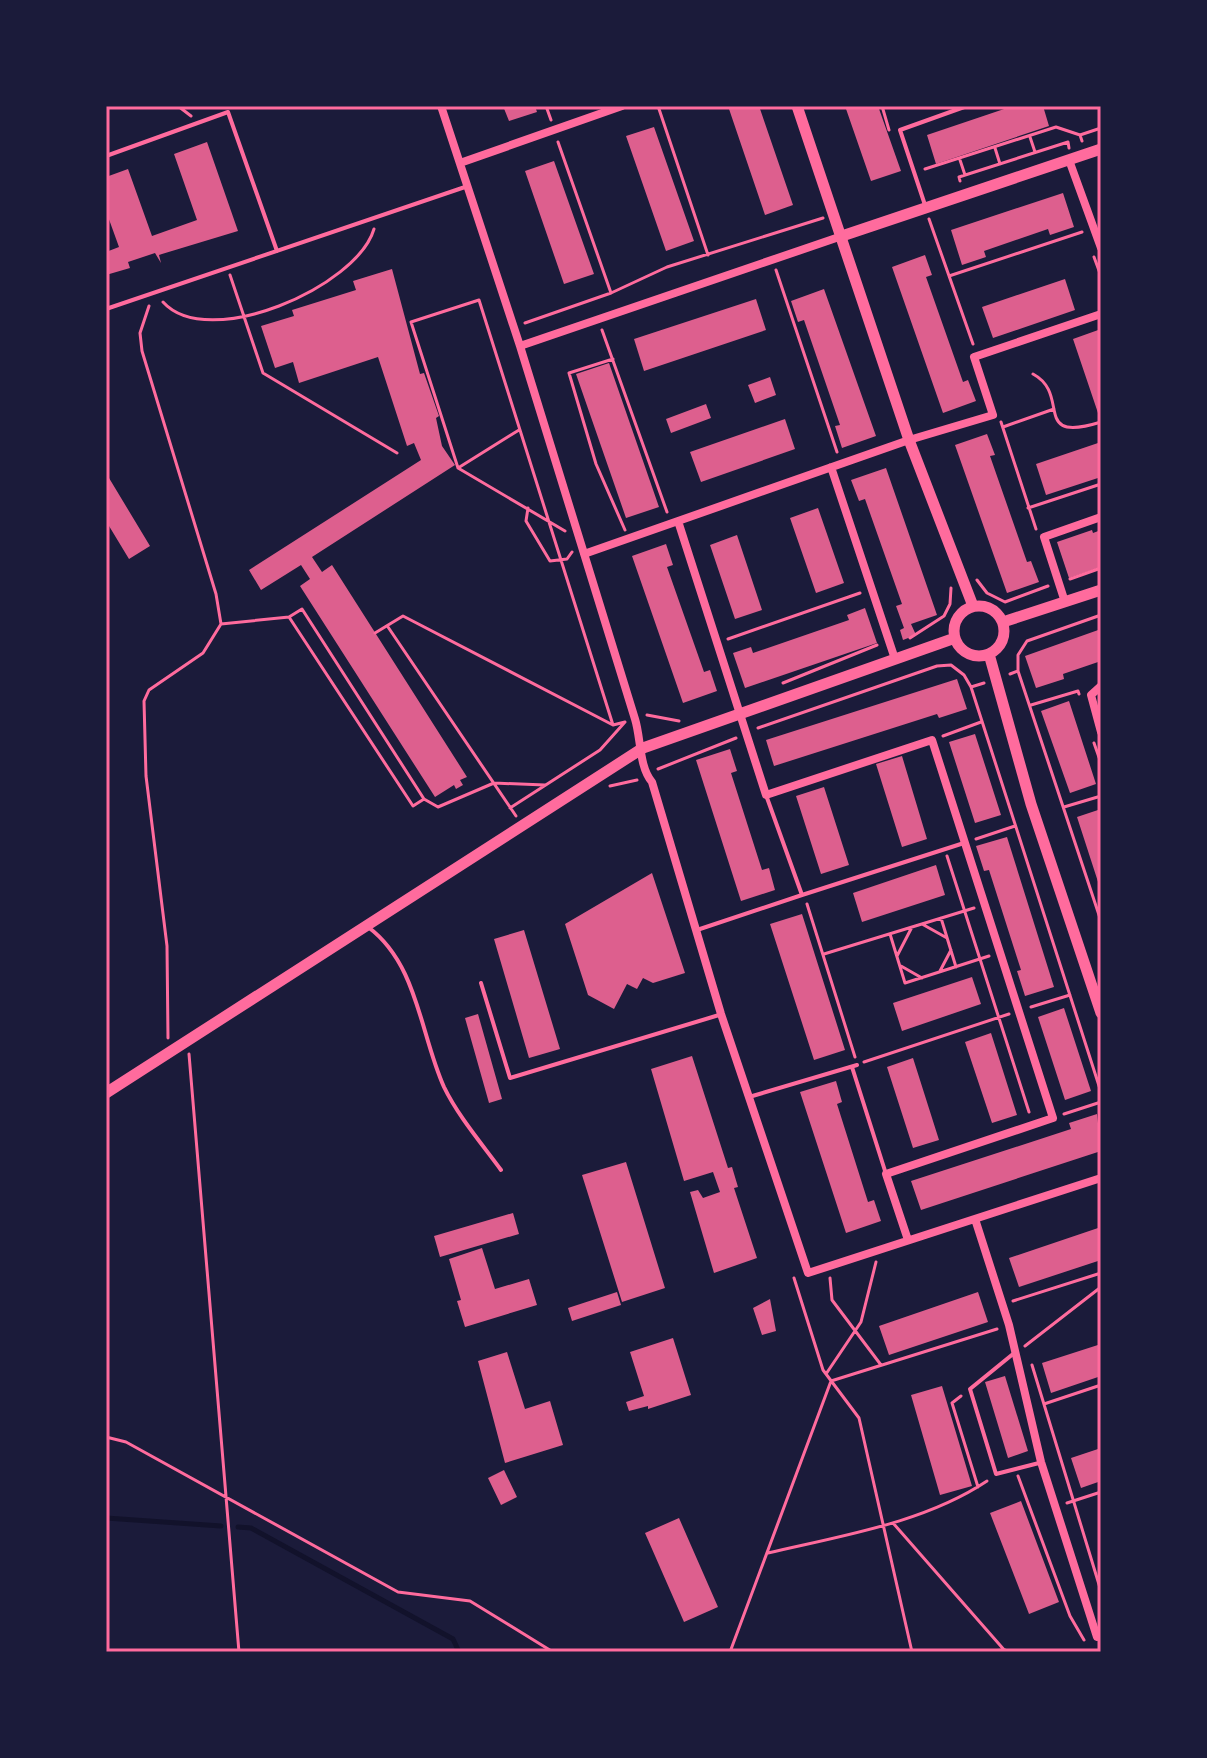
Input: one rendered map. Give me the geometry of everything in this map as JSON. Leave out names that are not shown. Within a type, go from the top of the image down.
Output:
[{"type":"street","points":[[441,106],[520,346],[635,719],[643,748],[642,760],[652,782],[721,1014],[808,1273],[1101,1178]]},
{"type":"street","points":[[460,163],[622,106]]},
{"type":"street","points":[[797,106],[909,440],[973,606]]},
{"type":"street","points":[[520,346],[1101,149]]},
{"type":"street","points":[[1071,160],[1101,248]]},
{"type":"street","points":[[584,554],[909,440],[993,415],[974,357],[1101,314]]},
{"type":"street","points":[[831,467],[895,659]]},
{"type":"street","points":[[1065,602],[1044,537],[1101,517]]},
{"type":"street","points":[[674,522],[766,795],[932,740],[1053,1118],[886,1174],[908,1240]]},
{"type":"street","points":[[1003,622],[1101,590]]},
{"type":"street","points":[[973,606],[994,610],[1003,622],[1000,644],[989,654],[965,651],[955,638],[956,622],[973,606]]},
{"type":"street","points":[[106,1093],[643,748],[955,638]]},
{"type":"street","points":[[989,654],[1031,804],[1101,1013]]},
{"type":"street","points":[[1101,686],[1091,695],[1101,732]]},
{"type":"street","points":[[975,1219],[1009,1325],[1041,1462],[1097,1637],[1101,1635]]},
{"type":"lane","points":[[926,207],[900,130],[967,106]]},
{"type":"lane","points":[[106,156],[228,112],[277,251]]},
{"type":"lane","points":[[106,309],[468,186]]},
{"type":"lane","points":[[766,795],[803,895]]},
{"type":"lane","points":[[696,930],[965,842]]},
{"type":"lane","points":[[366,925],[393,949],[420,1013],[445,1090],[501,1170]]},
{"type":"lane","points":[[481,983],[510,1078],[721,1014]]},
{"type":"lane","points":[[749,1097],[854,1066],[886,1174]]},
{"type":"lane","points":[[1016,1352],[970,1389],[996,1474],[1041,1462]]},
{"type":"path","points":[[546,106],[611,293]]},
{"type":"path","points":[[658,106],[708,255]]},
{"type":"path","points":[[882,106],[890,131],[900,130]]},
{"type":"path","points":[[914,173],[1056,127],[1080,135]]},
{"type":"path","points":[[1063,129],[1071,160]]},
{"type":"path","points":[[1030,136],[1035,152]]},
{"type":"path","points":[[965,194],[959,177],[1068,142]]},
{"type":"path","points":[[994,148],[1000,164]]},
{"type":"path","points":[[960,160],[965,175]]},
{"type":"path","points":[[926,207],[977,356]]},
{"type":"path","points":[[514,327],[611,293],[667,267],[805,226],[834,213]]},
{"type":"path","points":[[172,1053],[168,1043],[167,946],[146,776],[144,701],[149,690],[203,653],[221,624],[216,594],[142,351],[140,333],[154,292],[170,309],[202,319],[243,317],[306,294],[339,272],[374,232],[372,218]]},
{"type":"path","points":[[949,276],[1085,231]]},
{"type":"path","points":[[772,259],[841,464]]},
{"type":"path","points":[[228,267],[263,373],[397,453]]},
{"type":"path","points":[[568,533],[549,520],[458,468],[411,322],[479,300],[519,430],[549,520],[613,725]]},
{"type":"path","points":[[598,319],[674,522]]},
{"type":"path","points":[[613,359],[569,373],[596,464],[629,539]]},
{"type":"path","points":[[1033,374],[1043,380],[1059,422],[1068,430],[1101,422]]},
{"type":"path","points":[[1003,427],[1054,409]]},
{"type":"path","points":[[993,415],[1003,427],[1037,532]]},
{"type":"path","points":[[458,468],[519,430]]},
{"type":"path","points":[[1028,508],[1101,484]]},
{"type":"path","points":[[528,508],[526,521],[550,561],[562,561],[572,552],[571,543]]},
{"type":"path","points":[[780,684],[889,641],[903,642],[935,624],[950,604],[948,588],[979,579],[987,593],[1005,602],[1101,568]]},
{"type":"path","points":[[717,643],[871,589]]},
{"type":"path","points":[[221,624],[289,617],[302,609],[424,799],[438,807],[494,783],[545,785]]},
{"type":"path","points":[[1027,641],[1101,615]]},
{"type":"path","points":[[375,633],[403,616],[613,725],[648,715],[680,721]]},
{"type":"path","points":[[289,617],[413,806],[424,799]]},
{"type":"path","points":[[387,625],[522,826]]},
{"type":"path","points":[[647,776],[669,762],[744,733],[937,666],[951,665]]},
{"type":"path","points":[[1018,671],[1101,921]]},
{"type":"path","points":[[971,687],[1101,1092]]},
{"type":"path","points":[[1031,705],[1078,691]]},
{"type":"path","points":[[510,808],[600,750],[625,721]]},
{"type":"path","points":[[932,740],[982,722]]},
{"type":"path","points":[[1064,807],[1101,796]]},
{"type":"path","points":[[965,842],[1016,826]]},
{"type":"path","points":[[945,849],[1034,1124]]},
{"type":"path","points":[[803,895],[854,1066],[1070,995]]},
{"type":"path","points":[[823,954],[985,905]]},
{"type":"path","points":[[941,918],[956,967]]},
{"type":"path","points":[[922,924],[947,938]]},
{"type":"path","points":[[897,956],[912,927]]},
{"type":"path","points":[[890,934],[905,983],[1000,953]]},
{"type":"path","points":[[940,972],[951,950]]},
{"type":"path","points":[[900,966],[922,978]]},
{"type":"path","points":[[189,1054],[239,1652]]},
{"type":"path","points":[[1053,1118],[1101,1102]]},
{"type":"path","points":[[826,1374],[856,1331],[877,1258]]},
{"type":"path","points":[[1002,1305],[1101,1273]]},
{"type":"path","points":[[794,1278],[826,1374],[859,1418],[912,1652]]},
{"type":"path","points":[[1016,1352],[1101,1287]]},
{"type":"path","points":[[832,1300],[881,1365]]},
{"type":"path","points":[[831,1381],[1009,1325]]},
{"type":"path","points":[[1011,1340],[1016,1352],[1032,1364],[1101,1591]]},
{"type":"path","points":[[730,1652],[831,1381]]},
{"type":"path","points":[[1027,1409],[1101,1385]]},
{"type":"path","points":[[970,1389],[952,1403],[978,1487]]},
{"type":"path","points":[[106,1437],[126,1442],[398,1592],[470,1601],[553,1652]]},
{"type":"path","points":[[1015,1469],[1070,1616],[1089,1649]]},
{"type":"path","points":[[768,1553],[885,1525],[978,1487],[996,1474]]},
{"type":"path","points":[[1056,1507],[1101,1492]]},
{"type":"path","points":[[892,1522],[1006,1651]]},
{"type":"path","points":[[972,1652],[1006,1651]]},
{"type":"building","points":[[503,106],[535,106],[537,112],[509,121]]},
{"type":"building","points":[[728,106],[759,106],[793,205],[765,215]]},
{"type":"building","points":[[845,106],[878,106],[901,171],[871,181]]},
{"type":"building","points":[[1013,106],[1043,106],[1049,126],[936,164],[927,135]]},
{"type":"building","points":[[654,127],[694,241],[666,251],[626,136]]},
{"type":"building","points":[[207,142],[238,231],[159,255],[161,263],[155,253],[128,262],[130,268],[106,275],[106,252],[119,247],[106,211],[106,177],[128,169],[152,236],[197,220],[174,154]]},
{"type":"building","points":[[554,161],[594,274],[564,284],[525,171]]},
{"type":"building","points":[[1063,193],[1074,227],[1050,235],[1048,229],[984,251],[986,257],[962,265],[951,230]]},
{"type":"building","points":[[925,255],[932,275],[926,277],[963,382],[968,380],[976,401],[943,413],[892,267]]},
{"type":"building","points":[[392,269],[420,374],[424,373],[439,416],[436,418],[442,446],[455,465],[312,557],[322,572],[332,565],[467,777],[460,780],[463,785],[456,789],[454,785],[435,797],[300,586],[310,579],[301,565],[261,590],[249,570],[421,460],[414,443],[407,446],[378,357],[299,383],[293,362],[275,368],[261,326],[294,316],[292,310],[356,290],[353,281]]},
{"type":"building","points":[[1065,279],[1075,310],[993,338],[982,307]]},
{"type":"building","points":[[824,289],[876,436],[842,448],[835,426],[840,425],[804,320],[798,322],[791,301]]},
{"type":"building","points":[[756,299],[766,330],[644,371],[634,339]]},
{"type":"building","points":[[1101,329],[1101,412],[1098,413],[1073,339]]},
{"type":"building","points":[[609,363],[659,507],[626,518],[576,374]]},
{"type":"building","points":[[770,377],[776,395],[755,403],[748,385]]},
{"type":"building","points":[[706,404],[711,418],[671,433],[666,419]]},
{"type":"building","points":[[785,419],[795,449],[701,482],[690,452]]},
{"type":"building","points":[[987,434],[995,455],[990,456],[1027,562],[1031,561],[1039,582],[1007,593],[955,445]]},
{"type":"building","points":[[1101,442],[1101,477],[1046,495],[1036,464]]},
{"type":"building","points":[[886,468],[937,615],[911,624],[916,635],[903,640],[900,630],[904,628],[896,606],[902,604],[865,499],[859,501],[851,480]]},
{"type":"building","points":[[106,473],[150,546],[129,559],[106,521]]},
{"type":"building","points":[[818,508],[844,583],[816,593],[790,518]]},
{"type":"building","points":[[1092,530],[1093,533],[1101,530],[1101,567],[1069,578],[1057,542]]},
{"type":"building","points":[[737,535],[762,610],[735,619],[710,545]]},
{"type":"building","points":[[666,544],[673,565],[667,567],[704,672],[710,670],[717,691],[683,703],[632,556]]},
{"type":"building","points":[[865,608],[877,643],[745,688],[733,653],[751,647],[753,653],[849,620],[847,615]]},
{"type":"building","points":[[1101,629],[1101,661],[1063,674],[1064,679],[1036,688],[1025,656]]},
{"type":"building","points":[[957,679],[967,709],[939,718],[937,714],[774,766],[766,740]]},
{"type":"building","points":[[1069,701],[1096,784],[1070,793],[1041,711]]},
{"type":"building","points":[[975,734],[1001,815],[975,823],[949,742]]},
{"type":"building","points":[[730,749],[737,771],[731,773],[762,870],[769,868],[775,890],[741,901],[696,760]]},
{"type":"building","points":[[902,756],[927,839],[902,847],[876,764]]},
{"type":"building","points":[[824,787],[849,865],[821,874],[796,796]]},
{"type":"building","points":[[1101,809],[1101,888],[1100,888],[1077,817]]},
{"type":"building","points":[[1007,837],[1054,987],[1025,996],[1017,971],[1021,970],[989,870],[984,871],[976,846]]},
{"type":"building","points":[[936,865],[945,895],[862,922],[853,893]]},
{"type":"building","points":[[652,873],[685,973],[653,983],[643,978],[637,989],[627,984],[614,1009],[588,995],[565,924]]},
{"type":"building","points":[[802,914],[845,1050],[814,1060],[770,924]]},
{"type":"building","points":[[524,930],[560,1049],[529,1058],[494,939]]},
{"type":"building","points":[[972,977],[981,1004],[902,1031],[893,1003]]},
{"type":"building","points":[[1064,1008],[1091,1091],[1065,1100],[1038,1017]]},
{"type":"building","points":[[478,1014],[502,1099],[489,1103],[465,1018]]},
{"type":"building","points":[[991,1033],[1017,1115],[992,1123],[965,1042]]},
{"type":"building","points":[[692,1056],[728,1168],[732,1167],[738,1187],[734,1188],[757,1258],[714,1273],[690,1192],[698,1190],[703,1198],[720,1192],[713,1172],[684,1181],[651,1069]]},
{"type":"building","points":[[913,1058],[939,1140],[913,1148],[887,1067]]},
{"type":"building","points":[[836,1081],[842,1102],[837,1104],[868,1202],[874,1200],[881,1221],[846,1233],[800,1092]]},
{"type":"building","points":[[1097,1114],[1101,1151],[921,1210],[911,1181],[1071,1129],[1069,1123]]},
{"type":"building","points":[[626,1162],[665,1288],[622,1302],[582,1175]]},
{"type":"building","points":[[513,1213],[519,1234],[440,1257],[434,1236]]},
{"type":"building","points":[[1101,1227],[1101,1260],[1019,1287],[1009,1258]]},
{"type":"building","points":[[482,1248],[495,1289],[529,1279],[537,1305],[465,1327],[449,1259]]},
{"type":"building","points":[[617,1292],[621,1305],[572,1321],[568,1308]]},
{"type":"building","points":[[978,1292],[988,1322],[889,1355],[879,1326]]},
{"type":"building","points":[[770,1299],[776,1331],[762,1335],[753,1308]]},
{"type":"building","points":[[673,1338],[691,1395],[648,1409],[648,1406],[629,1411],[626,1402],[644,1396],[630,1352]]},
{"type":"building","points":[[1101,1344],[1101,1376],[1051,1393],[1042,1363]]},
{"type":"building","points":[[507,1352],[525,1409],[550,1401],[563,1445],[505,1463],[478,1361]]},
{"type":"building","points":[[1005,1376],[1028,1451],[1008,1458],[985,1382]]},
{"type":"building","points":[[942,1386],[972,1486],[940,1495],[911,1395]]},
{"type":"building","points":[[1101,1448],[1101,1481],[1081,1488],[1071,1458]]},
{"type":"building","points":[[504,1470],[517,1497],[501,1505],[488,1478]]},
{"type":"building","points":[[1021,1501],[1059,1602],[1029,1614],[990,1513]]},
{"type":"building","points":[[679,1518],[718,1607],[684,1622],[645,1533]]},
{"type":"waterway","points":[[106,1518],[221,1526]]},
{"type":"waterway","points":[[238,1527],[251,1528],[453,1639],[459,1652]]}]
